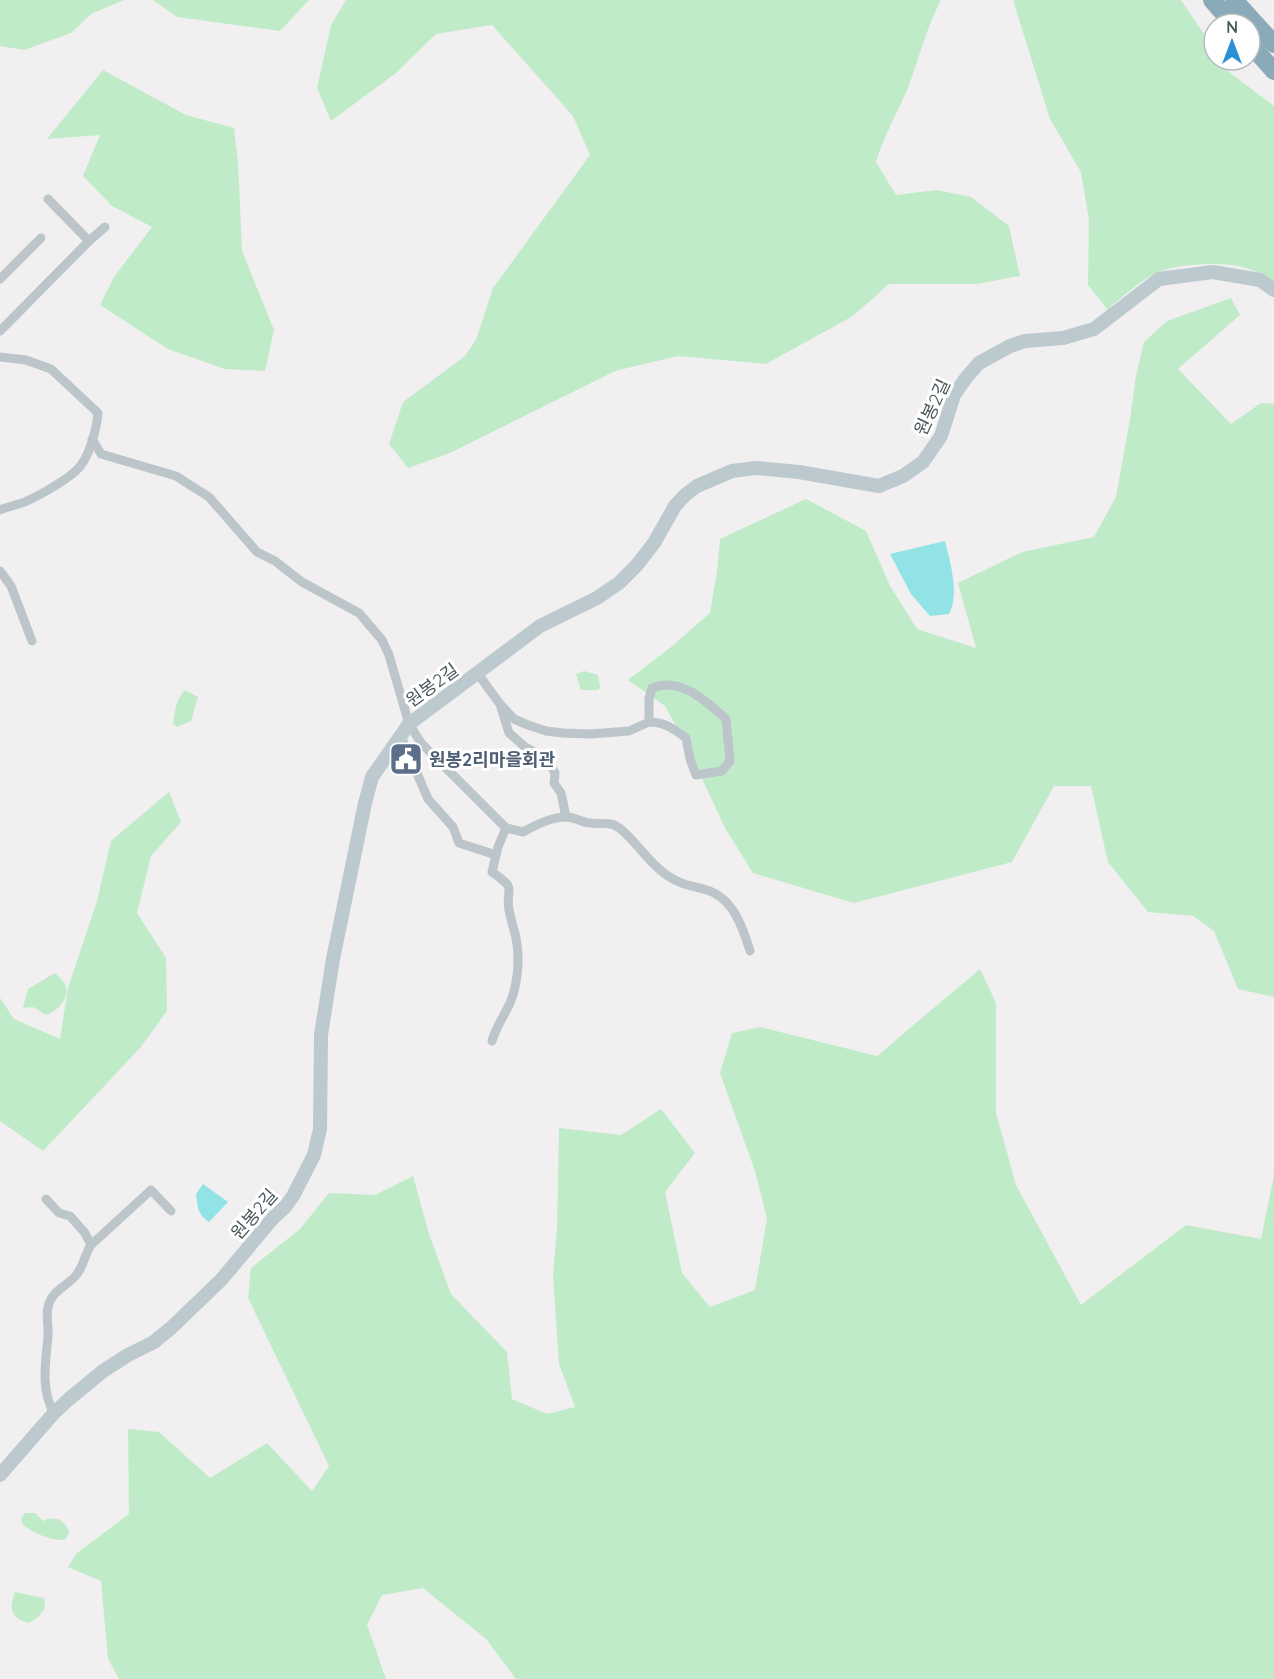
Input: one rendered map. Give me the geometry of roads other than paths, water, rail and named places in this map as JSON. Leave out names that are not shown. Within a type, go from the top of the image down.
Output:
[{"type":"highway","points":[[1212,0],[1222,12]]},
{"type":"highway","points":[[1234,0],[1274,44]]},
{"type":"highway","points":[[1262,58],[1274,71]]},
{"type":"main road","name":"원봉2길","points":[[0,1475],[54,1413],[103,1371],[154,1342],[220,1280],[285,1207],[314,1155],[322,1106],[321,1035],[333,959],[359,832],[372,777],[405,730],[540,626],[597,598],[619,583],[654,543],[675,506],[697,486],[732,471],[756,468],[799,472],[879,486],[903,476],[923,462],[941,436],[954,395],[979,363],[1010,346],[1025,341],[1078,335],[1094,329],[1160,279],[1181,274],[1212,272],[1239,275],[1260,280],[1274,290]]},
{"type":"street","points":[[48,199],[89,241]]},
{"type":"street","points":[[0,331],[105,227]]},
{"type":"street","points":[[0,279],[41,238]]},
{"type":"street","points":[[0,357],[26,360],[51,369],[98,412],[98,424],[81,466],[58,483],[26,501],[0,510]]},
{"type":"street","points":[[92,439],[101,454],[176,476],[190,484],[209,497],[257,552],[275,561],[302,582],[359,613],[382,640],[389,655],[405,730],[428,799],[453,827],[459,843],[496,855]]},
{"type":"street","points":[[0,571],[11,586],[32,641]]},
{"type":"street","points":[[478,674],[514,719],[528,725],[546,731],[591,734],[629,731],[649,722],[658,722],[671,726],[686,738],[696,775],[722,771],[730,761],[726,719],[708,702],[684,688],[663,683],[652,688],[649,699],[649,722]]},
{"type":"street","points":[[500,704],[508,733],[525,747],[547,759],[555,773],[554,783],[561,793],[567,817]]},
{"type":"street","points":[[405,730],[421,743],[506,828],[523,832],[540,823],[567,817],[587,823],[611,823],[626,834],[667,876],[690,887],[707,890],[720,896],[735,914],[750,951]]},
{"type":"street","points":[[492,1041],[497,1024],[510,1003],[517,969],[516,940],[509,908],[511,892],[508,883],[492,872],[506,828]]},
{"type":"street","points":[[54,1413],[47,1396],[45,1378],[48,1307],[51,1298],[76,1275],[91,1245],[152,1190],[171,1211]]},
{"type":"street","points":[[46,1198],[58,1213],[70,1216],[91,1245]]},
{"type":"water","points":[[945,541],[953,578],[954,597],[949,614],[930,616],[911,594],[890,554]]},
{"type":"water","points":[[203,1184],[228,1202],[209,1222],[200,1213],[197,1203],[196,1194]]},
{"type":"place","name":"원봉2리마을회관","points":[[406,759]]}]
